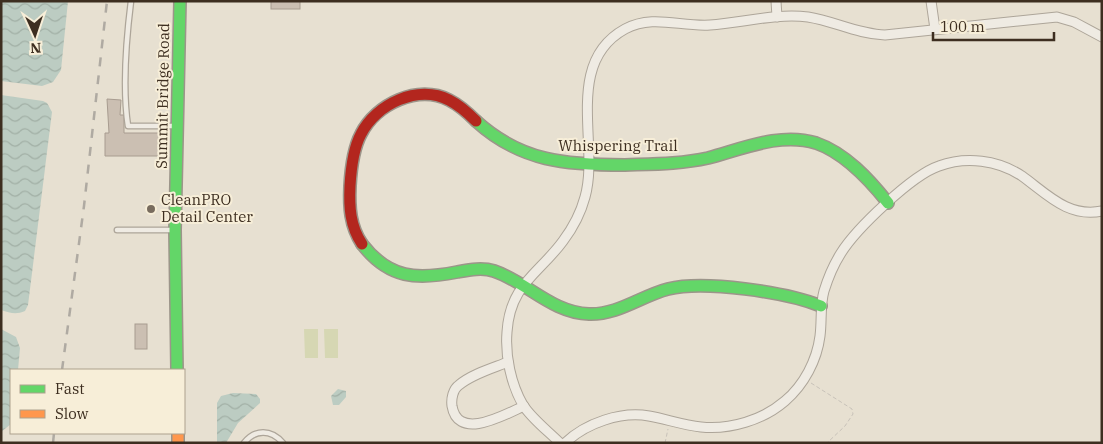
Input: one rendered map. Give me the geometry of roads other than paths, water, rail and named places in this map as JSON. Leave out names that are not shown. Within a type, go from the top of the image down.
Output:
[{"type":"street","name":"Summit Bridge Road","points":[[177,369],[175,230],[180,1]]},
{"type":"street","points":[[776,1],[777,17]]},
{"type":"street","points":[[932,1],[935,30]]},
{"type":"street","points":[[560,443],[524,406],[515,386],[508,362],[508,321],[514,301],[523,286],[531,274],[563,241],[585,198],[588,183],[588,94],[590,79],[594,65],[611,40],[625,29],[643,23],[662,20],[708,25],[777,17],[810,18],[868,34],[884,35],[1057,17],[1074,22],[1102,37]]},
{"type":"street","name":"Whispering Trail","points":[[821,306],[806,300],[692,286],[665,290],[605,313],[591,314],[562,308],[490,269],[470,269],[438,278],[414,278],[396,272],[367,250],[356,233],[350,212],[352,161],[357,140],[369,120],[388,106],[405,98],[427,95],[450,100],[463,106],[500,140],[546,160],[587,164],[672,163],[723,155],[751,146],[773,142],[791,140],[816,143],[872,181],[888,203]]},
{"type":"street","points":[[565,443],[580,432],[614,418],[648,416],[701,427],[741,424],[771,411],[785,401],[804,378],[816,354],[820,337],[821,306],[830,273],[840,254],[849,241],[888,203],[926,172],[958,161],[976,161],[1009,169],[1064,207],[1080,212],[1102,211]]},
{"type":"street","points":[[508,362],[458,385],[452,398],[454,412],[463,421],[475,424],[524,406]]},
{"type":"lane","points":[[131,1],[127,56],[126,110],[128,126],[178,126]]},
{"type":"lane","points":[[117,230],[175,230]]},
{"type":"lane","points":[[244,443],[249,437],[259,432],[270,433],[283,443]]},
{"type":"water","points":[[1,1],[68,1],[61,70],[53,82],[42,86],[1,81]]},
{"type":"water","points":[[1,95],[43,101],[47,103],[52,112],[28,305],[25,311],[16,313],[1,310]]},
{"type":"water","points":[[1,329],[16,337],[20,348],[18,369],[10,369],[10,425],[1,432]]},
{"type":"water","points":[[338,389],[346,391],[346,397],[339,405],[333,405],[331,396]]},
{"type":"water","points":[[233,393],[256,394],[260,399],[260,403],[238,423],[226,443],[217,443],[217,403],[221,396]]},
{"type":"railway","points":[[62,369],[84,206],[107,1]]},
{"type":"railway","points":[[53,443],[54,434]]},
{"type":"place","name":"CleanPRO Detail Center","points":[[151,209]]}]
